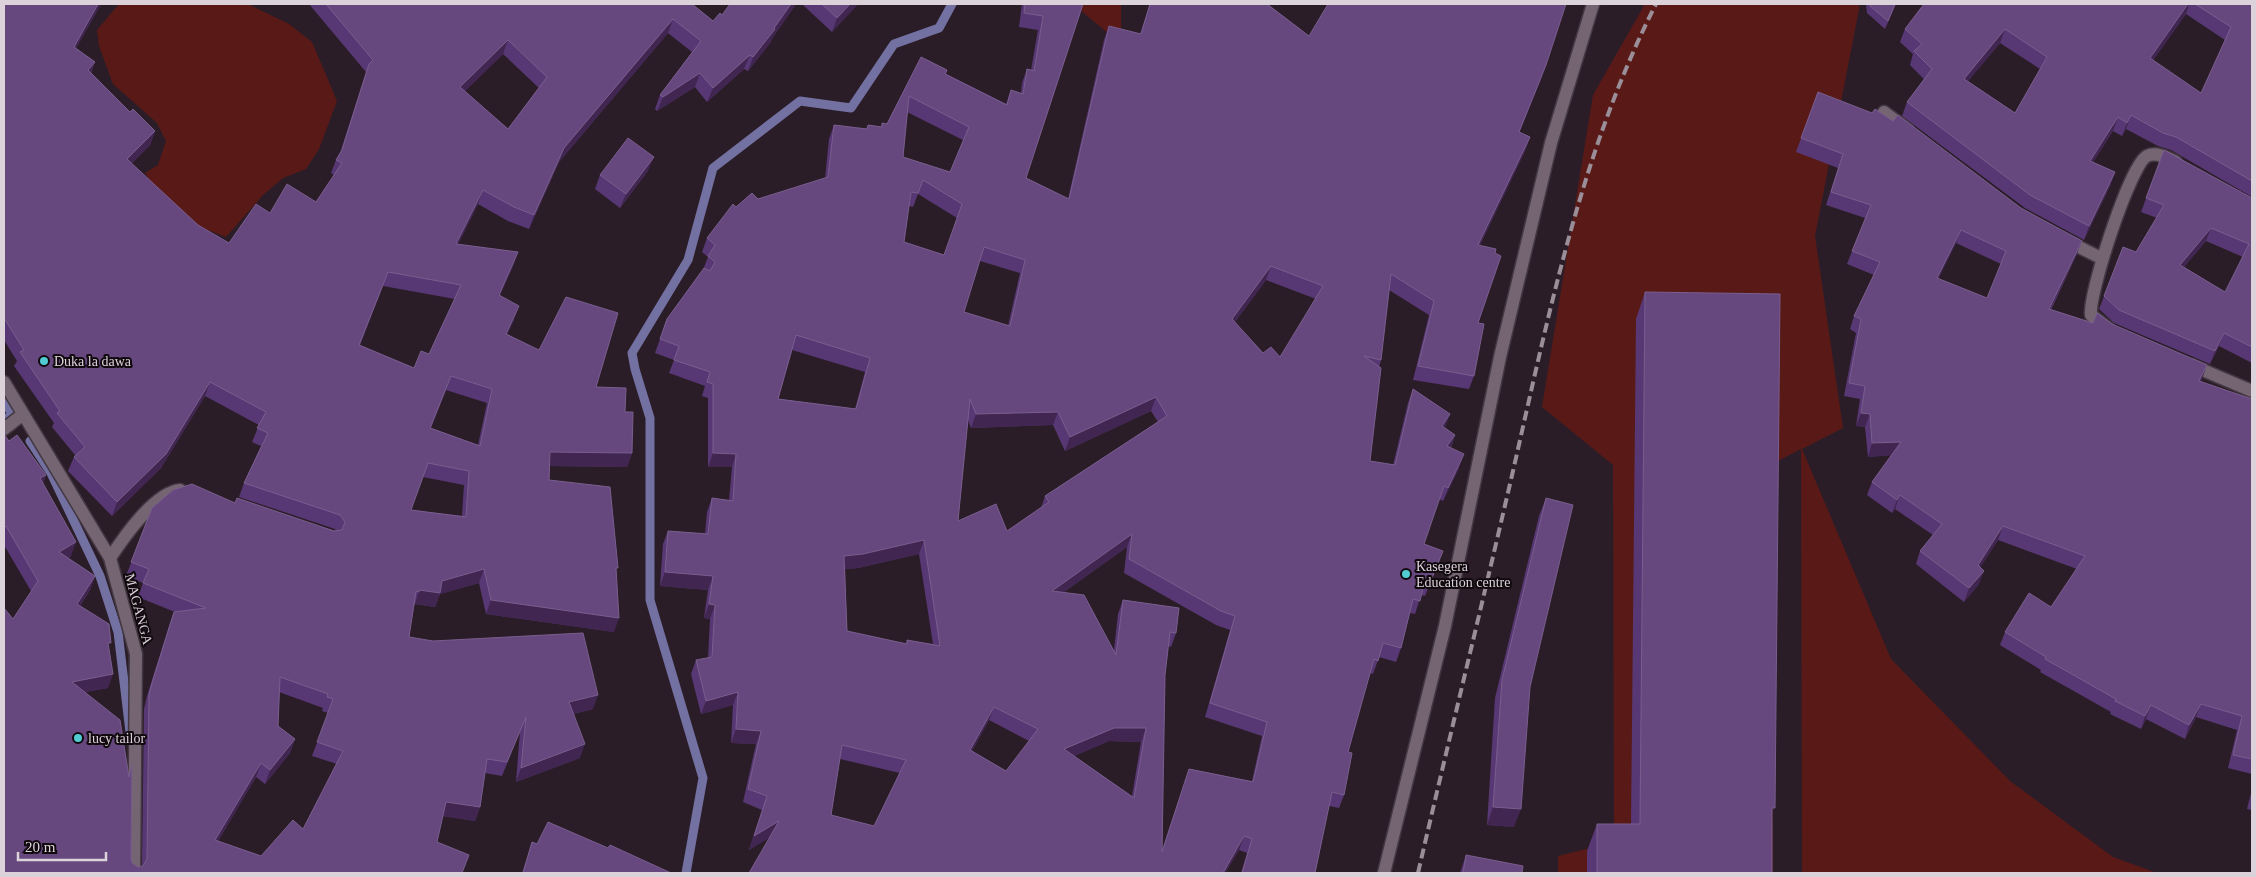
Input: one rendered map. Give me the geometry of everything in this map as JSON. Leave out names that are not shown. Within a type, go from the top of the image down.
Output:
[{"type":"street","points":[[1384,873],[1444,626],[1500,357],[1547,162],[1593,4]]},
{"type":"street","points":[[1884,112],[1921,141]]},
{"type":"street","points":[[2118,334],[2091,316],[2090,307],[2101,258],[2134,175],[2146,156],[2155,154],[2167,157],[2186,167]]},
{"type":"street","points":[[2051,232],[2101,258]]},
{"type":"street","points":[[2180,360],[2252,391]]},
{"type":"street","name":"MAGANGA","points":[[4,382],[22,415],[110,558],[136,654],[134,873]]},
{"type":"street","points":[[4,429],[22,415]]},
{"type":"street","points":[[110,558],[134,523],[153,505],[178,490],[197,493]]},
{"type":"shaded area","points":[[119,4],[248,4],[289,24],[312,42],[337,101],[319,149],[306,169],[283,178],[263,195],[226,237],[192,224],[152,184],[145,173],[158,165],[166,141],[157,123],[113,84],[99,46],[97,30]]},
{"type":"shaded area","points":[[1073,4],[1121,4],[1121,44]]},
{"type":"shaded area","points":[[1645,4],[1860,4],[1815,236],[1843,428],[1802,449],[1891,659],[2010,781],[2113,857],[2157,873],[1802,873],[1801,449],[1772,464],[1773,873],[1558,873],[1558,856],[1614,842],[1613,465],[1542,407],[1593,95]]},
{"type":"building","points":[[4,4],[98,4],[74,47],[95,62],[88,70],[130,112],[133,109],[155,131],[127,159],[198,225],[229,243],[256,204],[270,213],[287,184],[316,202],[342,163],[336,160],[342,150],[369,64],[373,60],[326,4],[692,4],[713,21],[720,13],[722,15],[730,4],[791,4],[775,29],[753,57],[750,55],[713,88],[700,73],[663,97],[660,95],[701,41],[673,19],[564,148],[534,215],[514,207],[483,190],[456,244],[518,252],[499,295],[519,306],[506,334],[539,350],[566,297],[618,313],[596,387],[626,388],[625,412],[633,412],[632,453],[550,452],[549,480],[610,487],[618,568],[616,568],[619,618],[491,600],[484,569],[442,581],[440,593],[416,591],[409,637],[433,641],[583,633],[598,695],[569,702],[585,744],[521,768],[526,717],[507,762],[487,759],[480,807],[446,802],[437,842],[469,855],[462,873],[4,873],[4,608],[13,619],[38,581],[6,526],[4,528],[4,434],[9,441],[17,435],[46,475],[40,478],[76,542],[59,552],[95,576],[77,604],[109,624],[111,643],[108,643],[113,674],[72,682],[120,720],[129,777],[132,765],[131,859],[132,863],[138,867],[143,866],[147,859],[149,695],[152,683],[174,612],[206,608],[143,583],[149,569],[131,562],[152,508],[173,490],[192,484],[235,503],[237,498],[334,531],[342,530],[345,522],[340,515],[244,483],[268,433],[257,428],[266,412],[210,382],[166,454],[117,502],[74,457],[85,447],[57,413],[60,411],[20,352],[24,350],[4,318]],"holes":[[[508,40],[547,77],[508,129],[460,87]],[[388,272],[461,285],[429,354],[421,351],[414,368],[359,345]],[[451,376],[492,389],[480,446],[430,428]],[[428,463],[469,471],[466,517],[411,510]],[[280,677],[328,694],[327,697],[333,699],[317,742],[343,751],[303,829],[293,820],[261,856],[215,840],[261,763],[270,770],[295,739],[278,726]]]},
{"type":"building","points":[[822,4],[850,4],[837,18]]},
{"type":"building","points":[[1025,4],[1083,4],[1026,178],[1069,199],[1109,26],[1141,34],[1150,4],[1267,4],[1309,36],[1328,4],[1566,4],[1546,65],[1519,132],[1530,137],[1478,245],[1496,249],[1495,253],[1501,256],[1478,323],[1484,324],[1474,376],[1418,366],[1434,301],[1391,274],[1381,360],[1364,356],[1381,368],[1370,461],[1395,465],[1413,389],[1450,414],[1442,426],[1455,435],[1447,446],[1464,454],[1448,488],[1444,486],[1424,544],[1443,551],[1430,583],[1425,580],[1420,601],[1413,599],[1401,648],[1383,643],[1378,661],[1374,659],[1348,752],[1352,753],[1344,795],[1332,792],[1315,873],[1242,873],[1252,839],[1244,836],[1223,873],[749,873],[779,821],[754,836],[767,796],[748,789],[761,731],[736,729],[738,692],[706,701],[696,660],[712,657],[715,605],[709,604],[713,576],[665,572],[668,531],[708,534],[712,498],[733,501],[736,454],[713,453],[713,384],[707,382],[710,372],[674,360],[679,346],[660,339],[667,319],[704,268],[710,271],[715,262],[708,256],[715,245],[707,238],[733,204],[736,207],[752,193],[758,199],[828,177],[834,125],[867,129],[868,125],[882,127],[882,123],[887,124],[921,57],[947,70],[945,74],[1007,105],[1011,90],[1023,94],[1027,69],[1034,71],[1043,16],[1024,13]],"holes":[[[909,96],[969,127],[950,172],[903,157]],[[923,180],[962,204],[944,255],[904,242],[911,192],[918,193]],[[984,247],[1025,260],[1010,326],[964,312]],[[1271,266],[1323,286],[1280,357],[1271,347],[1263,353],[1232,319]],[[796,335],[870,358],[856,409],[778,399]],[[1156,397],[1167,416],[1045,496],[1049,502],[1007,531],[996,504],[958,521],[970,399],[976,414],[1058,412],[1070,437]],[[1132,534],[1129,559],[1221,611],[1235,616],[1210,703],[1267,722],[1253,782],[1189,769],[1162,852],[1165,675],[1170,632],[1176,633],[1179,608],[1123,600],[1116,655],[1084,595],[1052,591]],[[924,540],[940,646],[907,640],[907,644],[847,631],[844,556],[863,554]],[[994,707],[1038,729],[1006,771],[970,750]],[[1114,728],[1146,728],[1134,798],[1064,749]],[[842,745],[906,760],[874,826],[831,815]]]},
{"type":"building","points":[[1870,4],[1895,4],[1888,21]]},
{"type":"building","points":[[1924,4],[2188,4],[2150,58],[2201,93],[2231,27],[2195,4],[2252,4],[2252,181],[2176,137],[2163,133],[2131,115],[2127,123],[2118,117],[2090,161],[2115,172],[2089,226],[2030,195],[1907,102],[1932,69],[1914,51],[1922,44],[1905,29]],"holes":[[[2005,29],[2047,57],[2015,113],[1964,79]]]},
{"type":"building","points":[[1818,92],[1872,113],[1875,109],[1893,121],[1898,115],[2021,208],[2082,241],[2049,309],[2093,323],[2097,313],[2112,324],[2207,365],[2199,381],[2252,399],[2252,759],[2233,755],[2242,716],[2201,704],[2189,725],[2151,705],[2145,716],[2115,701],[2116,699],[2045,659],[2046,657],[2005,632],[2029,593],[2051,607],[2085,556],[2003,526],[1978,565],[1984,571],[1969,588],[1920,551],[1942,524],[1900,495],[1897,500],[1872,482],[1901,442],[1872,443],[1870,414],[1861,413],[1865,386],[1849,383],[1861,319],[1854,316],[1880,262],[1852,251],[1871,205],[1831,192],[1843,154],[1801,138]],"holes":[[[1961,230],[2006,251],[1987,298],[1937,278]]]},
{"type":"building","points":[[628,138],[654,157],[626,194],[600,175]]},
{"type":"building","points":[[2164,150],[2252,198],[2252,347],[2224,333],[2215,351],[2119,310],[2104,296],[2123,247],[2136,252],[2164,205],[2146,198]],"holes":[[[2211,228],[2249,244],[2225,292],[2180,265]]]},
{"type":"building","points":[[1645,292],[1780,294],[1775,808],[1772,808],[1772,873],[1597,873],[1597,824],[1640,824]]},
{"type":"building","points":[[1546,498],[1573,505],[1530,687],[1521,809],[1493,807],[1502,680]]},
{"type":"building","points":[[548,822],[608,848],[610,845],[671,873],[523,873],[532,842],[537,844]]},
{"type":"building","points":[[1466,855],[1523,866],[1522,873],[1463,873]]},
{"type":"waterway","points":[[686,873],[703,778],[650,600],[650,418],[632,353],[688,260],[713,168],[800,101],[851,108],[894,44],[939,28],[952,4]]},
{"type":"waterway","points":[[4,401],[12,414],[4,421]]},
{"type":"waterway","points":[[30,441],[51,473],[100,576],[118,632],[130,732]]},
{"type":"railway","points":[[1418,873],[1540,352],[1570,233],[1608,116],[1630,59],[1656,4]]},
{"type":"place","name":"Duka la dawa","points":[[44,361]]},
{"type":"place","name":"Kasegera Education centre","points":[[1406,574]]},
{"type":"place","name":"lucy tailor","points":[[78,738]]}]
